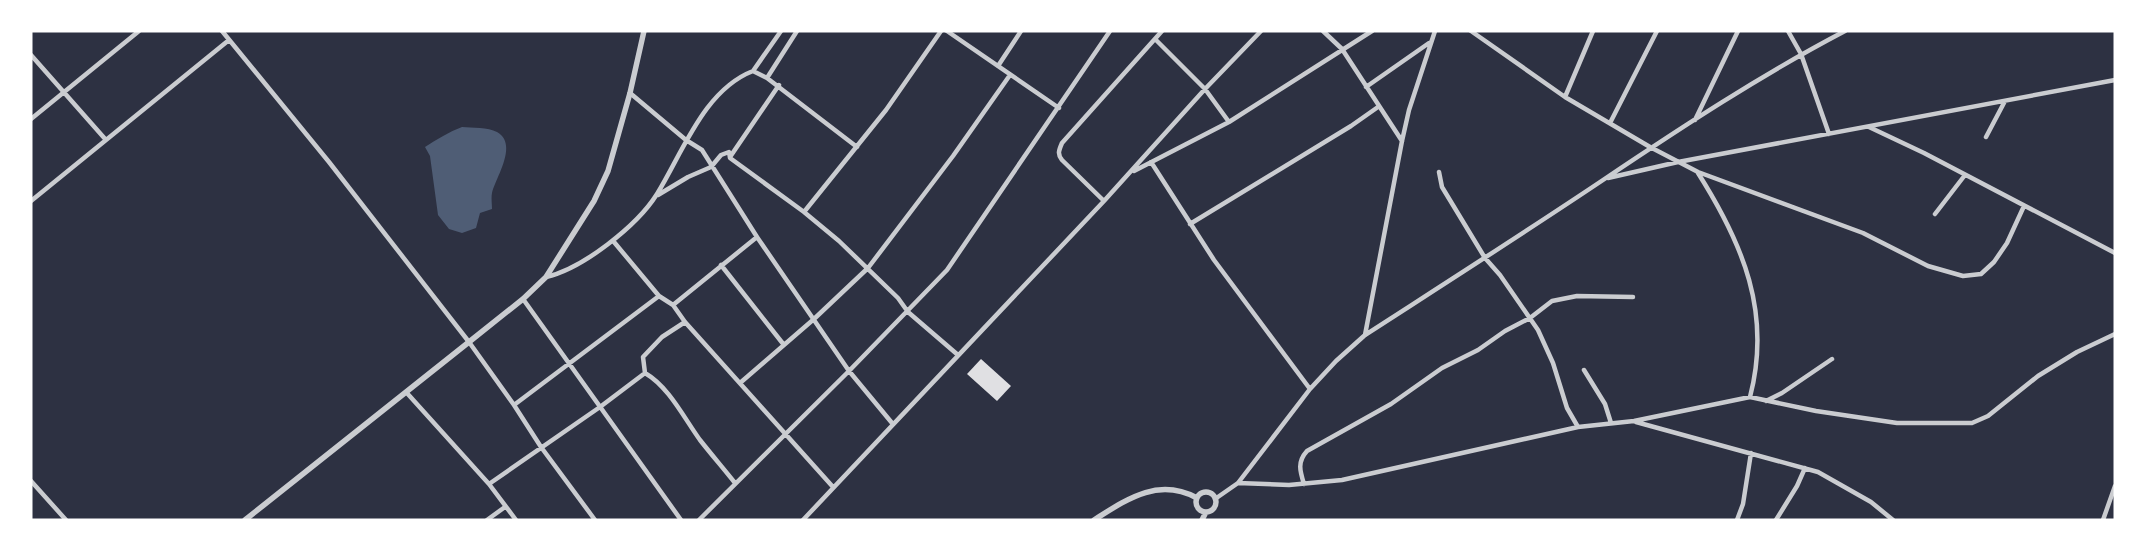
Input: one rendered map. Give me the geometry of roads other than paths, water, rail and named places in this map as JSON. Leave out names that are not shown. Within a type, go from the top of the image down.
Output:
[{"type":"street","points":[[31,119],[139,31]]},
{"type":"street","points":[[222,31],[330,162],[470,342],[541,447],[595,520]]},
{"type":"street","points":[[245,520],[470,342],[523,299],[546,277],[594,201],[611,162],[630,93],[644,31]]},
{"type":"street","points":[[546,277],[566,270],[614,242],[656,195],[686,140],[716,97],[730,82],[753,71],[781,31]]},
{"type":"street","points":[[767,78],[797,31]]},
{"type":"street","points":[[804,212],[886,110],[941,31]]},
{"type":"street","points":[[947,31],[1059,108]]},
{"type":"street","points":[[998,66],[1021,31]]},
{"type":"street","points":[[698,520],[908,312],[947,270],[1110,31]]},
{"type":"street","points":[[1104,201],[1062,160],[1058,154],[1060,148],[1062,143],[1162,31]]},
{"type":"street","points":[[803,520],[1131,172],[1204,89],[1261,31]]},
{"type":"street","points":[[1324,31],[1342,49],[1378,107],[1402,141]]},
{"type":"street","points":[[1131,172],[1229,122],[1372,31]]},
{"type":"street","points":[[1365,336],[1409,110],[1435,31]]},
{"type":"street","points":[[1470,31],[1565,97],[1678,162],[1698,172],[1863,233],[1928,266],[1963,276],[1981,274],[1994,262],[2007,243],[2024,206]]},
{"type":"street","points":[[1565,97],[1593,31]]},
{"type":"street","points":[[1610,123],[1657,31]]},
{"type":"street","points":[[1695,120],[1738,31]]},
{"type":"street","points":[[1788,31],[1801,54],[1829,134]]},
{"type":"street","points":[[1202,520],[1206,512],[1214,508],[1215,499],[1238,483],[1310,389],[1336,361],[1365,336],[1650,147],[1801,54],[1845,31]]},
{"type":"street","points":[[1155,39],[1204,89],[1229,122]]},
{"type":"street","points":[[31,201],[229,40]]},
{"type":"street","points":[[1366,87],[1430,43]]},
{"type":"street","points":[[31,55],[106,140]]},
{"type":"street","points":[[753,71],[779,86],[857,147]]},
{"type":"street","points":[[740,383],[814,319],[868,268],[953,156],[1010,75]]},
{"type":"street","points":[[1604,179],[1678,162],[2115,80]]},
{"type":"street","points":[[730,158],[779,86]]},
{"type":"street","points":[[630,93],[686,140],[702,150],[757,237],[849,371],[892,424]]},
{"type":"street","points":[[1986,137],[2005,100]]},
{"type":"street","points":[[1190,224],[1378,107]]},
{"type":"street","points":[[1868,126],[2115,253]]},
{"type":"street","points":[[656,195],[712,166],[721,155],[729,152],[730,158],[804,212],[839,241],[898,298],[908,312],[958,355]]},
{"type":"street","points":[[1151,162],[1214,260],[1310,389]]},
{"type":"street","points":[[1440,172],[1442,187],[1485,258],[1500,274],[1530,318],[1553,363],[1568,408],[1578,427]]},
{"type":"street","points":[[1698,172],[1712,194],[1731,232],[1752,285],[1759,338],[1755,378],[1750,397]]},
{"type":"street","points":[[1935,214],[1965,175]]},
{"type":"street","points":[[673,305],[757,237]]},
{"type":"street","points":[[614,242],[659,296],[673,305],[685,322],[833,486]]},
{"type":"street","points":[[721,265],[784,345]]},
{"type":"street","points":[[1304,484],[1300,466],[1301,458],[1307,451],[1392,404],[1442,368],[1478,350],[1552,302],[1563,298],[1612,295],[1633,296]]},
{"type":"street","points":[[514,405],[659,296]]},
{"type":"street","points":[[523,299],[571,363],[681,520]]},
{"type":"street","points":[[645,373],[644,357],[648,351],[662,337],[685,322]]},
{"type":"street","points":[[1238,483],[1254,485],[1304,484],[1376,474],[1578,427],[1634,421],[1750,397],[1897,423],[1972,423],[1988,416],[2038,376],[2077,352],[2115,334]]},
{"type":"street","points":[[1766,401],[1782,393],[1832,359]]},
{"type":"street","points":[[1584,370],[1601,396],[1611,423]]},
{"type":"street","points":[[489,484],[600,407],[645,373]]},
{"type":"street","points":[[645,373],[670,397],[701,441],[735,483]]},
{"type":"street","points":[[406,392],[489,484],[516,520]]},
{"type":"street","points":[[1634,421],[1818,472],[1871,502],[1894,520]]},
{"type":"street","points":[[1737,520],[1743,504],[1751,453]]},
{"type":"street","points":[[1776,520],[1797,486],[1805,468]]},
{"type":"street","points":[[31,481],[66,520]]},
{"type":"street","points":[[2102,520],[2115,486]]},
{"type":"street","points":[[1094,520],[1126,499],[1164,488],[1187,492],[1197,498]]},
{"type":"street","points":[[1206,512],[1198,509],[1196,506],[1197,498],[1204,493],[1212,495],[1215,499]]},
{"type":"street","points":[[487,520],[505,507]]},
{"type":"water","points":[[462,127],[485,128],[497,132],[503,137],[506,153],[492,193],[492,209],[480,213],[476,228],[462,233],[449,229],[438,215],[430,156],[425,147]]}]
